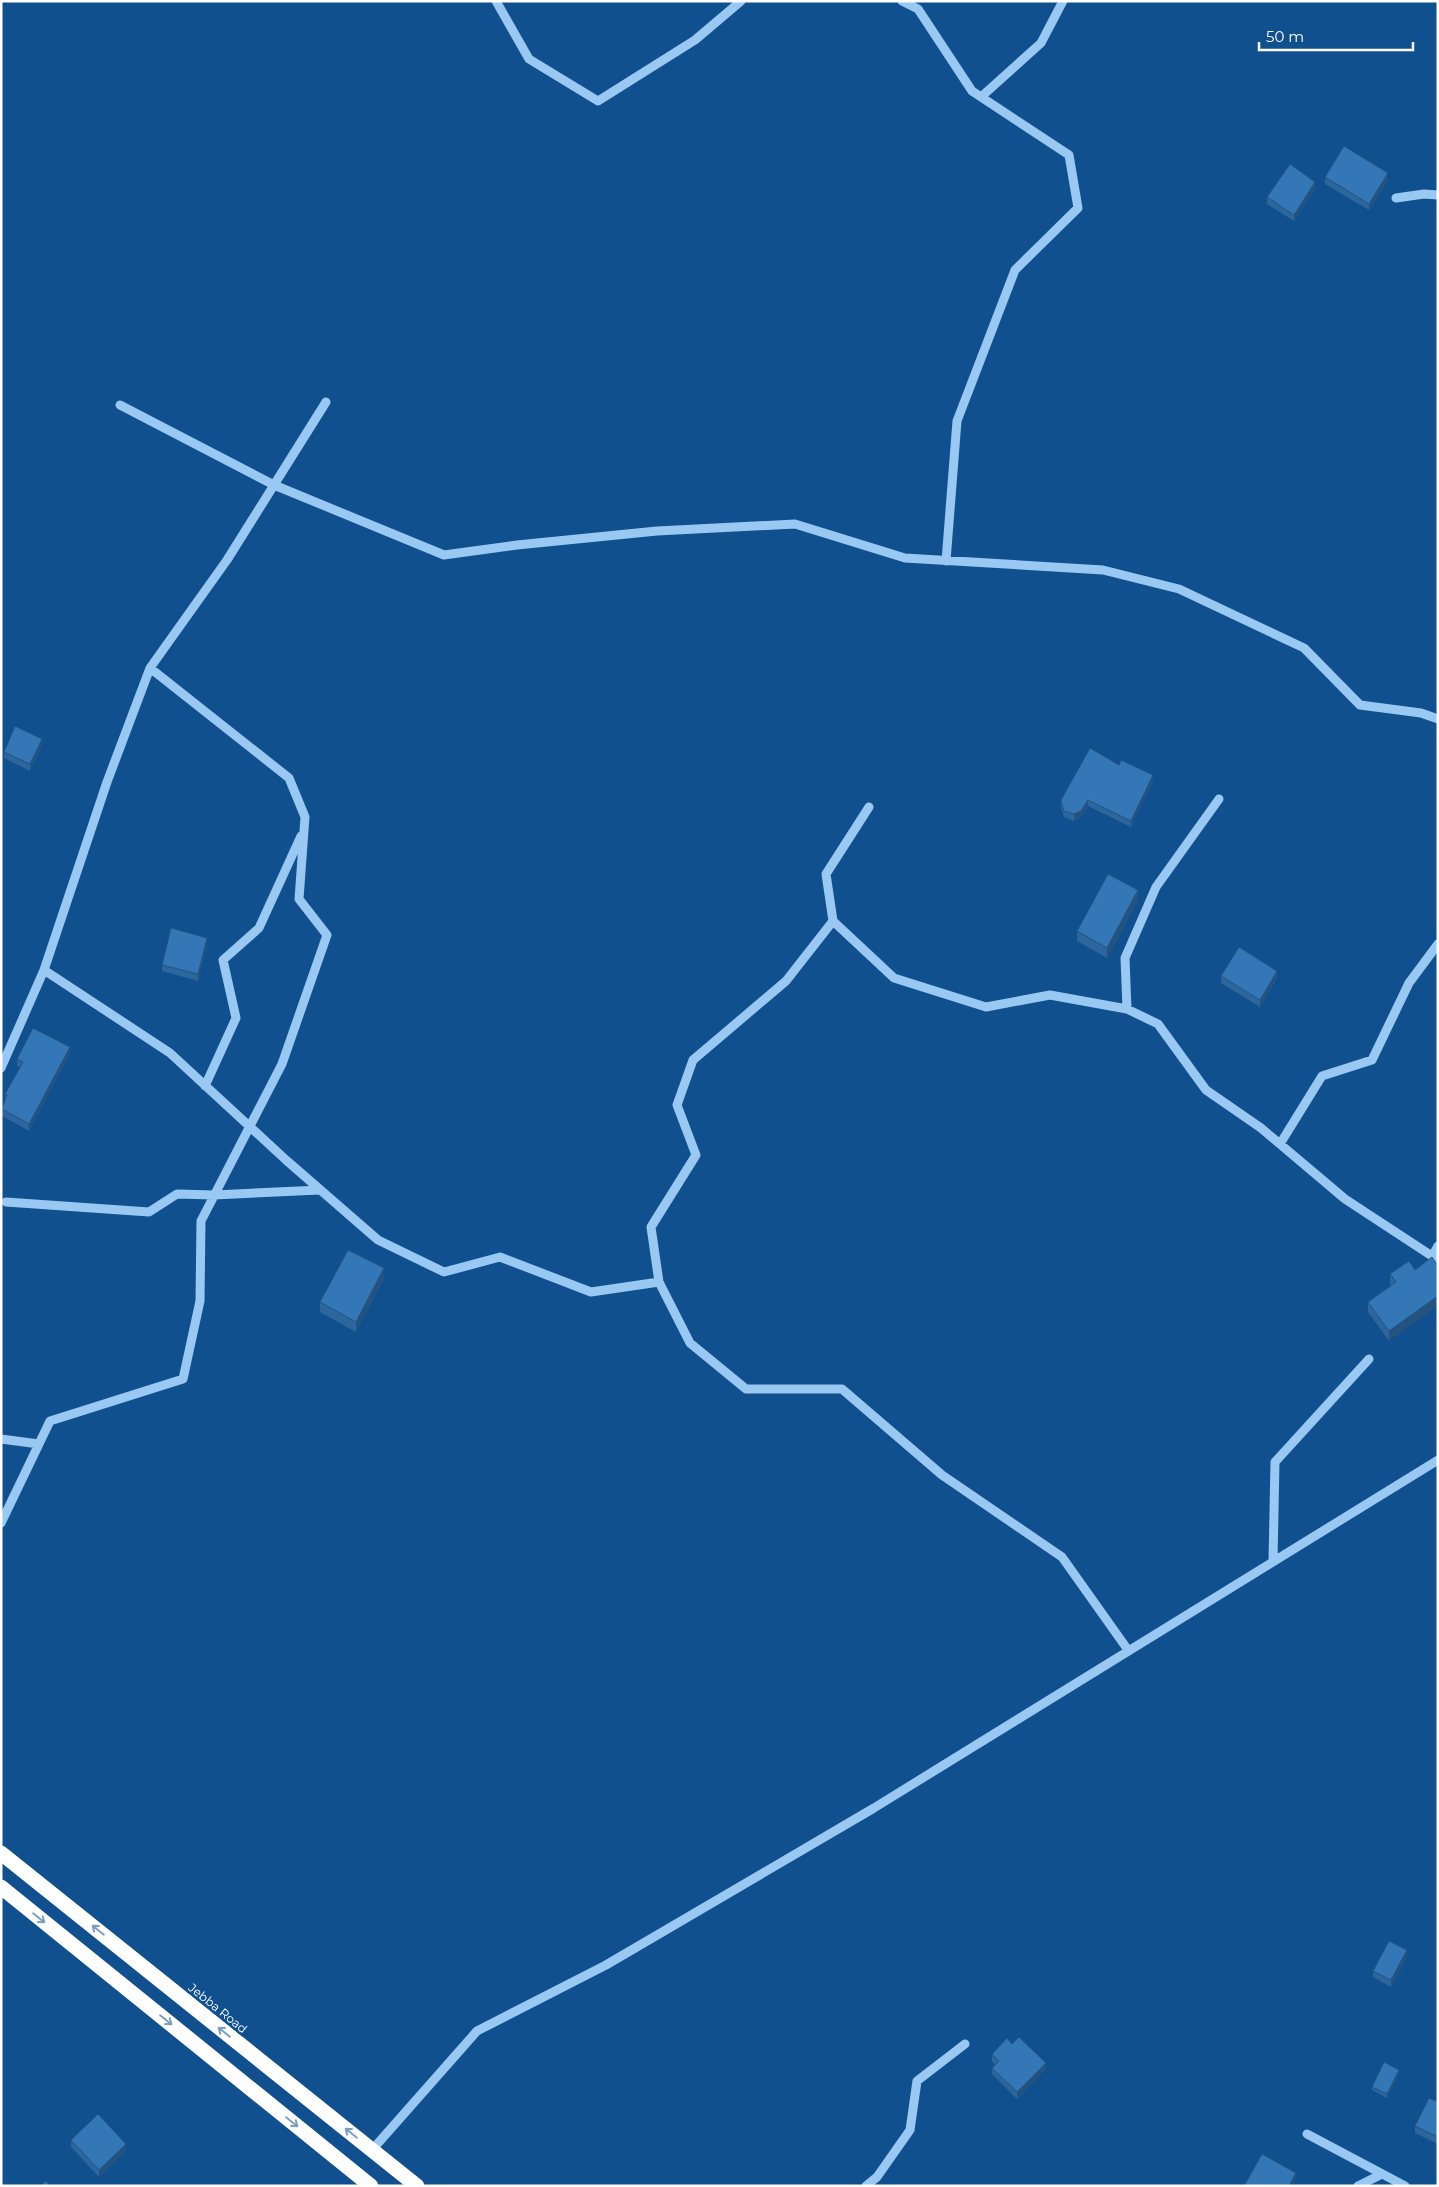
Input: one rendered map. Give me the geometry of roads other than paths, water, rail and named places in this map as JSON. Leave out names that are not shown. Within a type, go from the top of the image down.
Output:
[{"type":"highway","name":"Jebba Road","points":[[1,1853],[417,2186]]},
{"type":"highway","points":[[1,1887],[371,2186]]},
{"type":"street","points":[[496,1],[529,59],[598,101],[695,40],[740,1]]},
{"type":"street","points":[[902,1],[918,9],[972,91],[1069,155],[1078,208],[1016,270],[957,421],[946,561]]},
{"type":"street","points":[[981,97],[1041,43],[1063,1]]},
{"type":"street","points":[[1396,198],[1424,194],[1438,195]]},
{"type":"street","points":[[1,1068],[44,970],[107,782],[150,668],[227,560],[326,402]]},
{"type":"street","points":[[120,405],[274,485],[444,555],[517,545],[657,531],[795,524],[905,558],[1103,570],[1179,589],[1304,648],[1360,705],[1422,713],[1438,719]]},
{"type":"street","points":[[1,1523],[50,1421],[183,1379],[200,1301],[200,1222],[282,1064],[327,935],[300,899],[304,817],[289,778],[150,668]]},
{"type":"street","points":[[1127,1009],[1125,958],[1156,887],[1219,799]]},
{"type":"street","points":[[869,807],[826,874],[833,921],[894,978],[986,1007],[1050,995],[1127,1009],[1158,1024],[1206,1090],[1261,1128],[1345,1199],[1435,1259],[1438,1246]]},
{"type":"street","points":[[205,1086],[236,1018],[223,960],[259,928],[304,832]]},
{"type":"street","points":[[833,921],[786,981],[693,1060],[677,1105],[696,1155],[651,1227],[659,1282],[690,1343],[746,1389],[842,1389],[942,1475],[1062,1557],[1128,1650]]},
{"type":"street","points":[[1280,1144],[1322,1076],[1372,1060],[1409,983],[1438,944]]},
{"type":"street","points":[[44,970],[170,1053],[320,1190],[378,1240],[444,1272],[500,1257],[591,1292],[659,1282]]},
{"type":"street","points":[[6,1202],[149,1212],[178,1194],[214,1195],[320,1190]]},
{"type":"street","points":[[1274,1561],[1274,1462],[1369,1359]]},
{"type":"street","points":[[1,1439],[39,1444]]},
{"type":"street","points":[[372,2150],[477,2031],[606,1965],[664,1932],[742,1883],[874,1808],[1438,1460]]},
{"type":"street","points":[[866,2186],[877,2177],[910,2130],[917,2080],[965,2044]]},
{"type":"street","points":[[1307,2134],[1405,2186]]},
{"type":"street","points":[[1358,2186],[1382,2174]]}]
